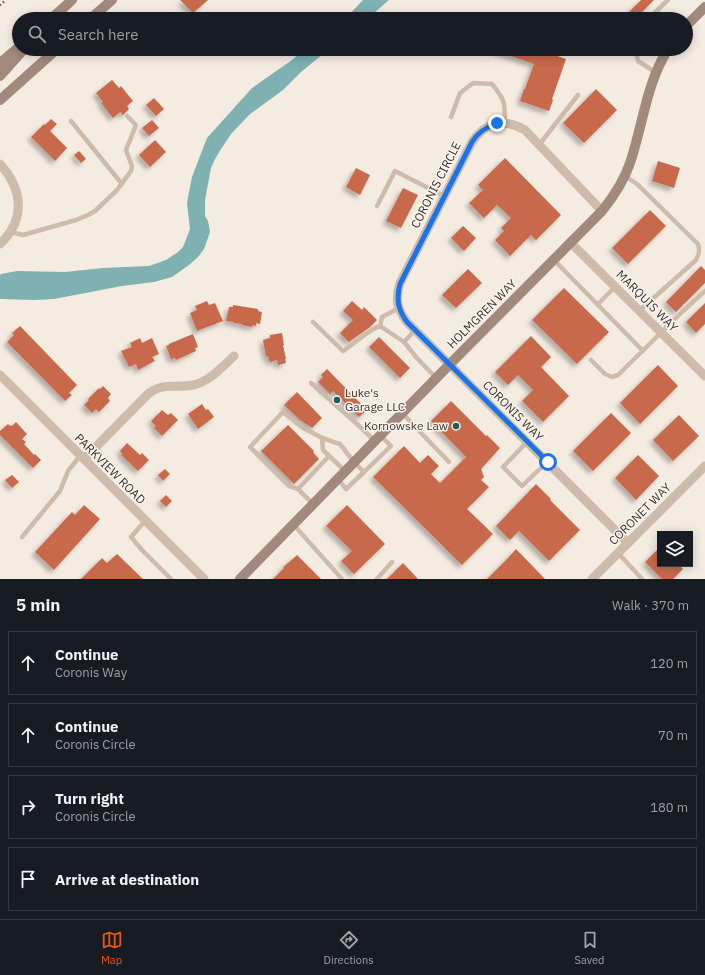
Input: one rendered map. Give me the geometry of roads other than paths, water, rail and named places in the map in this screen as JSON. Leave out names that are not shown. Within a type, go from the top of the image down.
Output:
[{"type":"street","points":[[59,12],[72,0]]},
{"type":"street","points":[[98,12],[112,0]]},
{"type":"street","points":[[693,19],[705,7]]},
{"type":"street","points":[[0,64],[12,53]]},
{"type":"street","points":[[0,76],[18,56]]},
{"type":"street","points":[[0,100],[49,56]]},
{"type":"street","name":"HOLMGREN WAY","points":[[240,579],[436,378],[602,211],[614,195],[625,176],[633,152],[650,87],[655,72],[664,56]]},
{"type":"street","name":"CORONIS CIRCLE","points":[[399,308],[397,292],[400,284],[472,142],[482,129],[490,125],[497,123],[511,124],[519,126],[525,130],[602,211]]},
{"type":"street","points":[[0,164],[15,185],[18,204],[17,217],[11,232],[0,244]]},
{"type":"street","name":"MARQUIS WAY","points":[[571,243],[705,376]]},
{"type":"street","points":[[399,308],[402,316],[450,364]]},
{"type":"street","points":[[82,458],[148,394],[158,388],[167,386],[193,385],[202,382],[212,376],[234,356]]},
{"type":"street","name":"CORONIS WAY","points":[[450,364],[628,542]]},
{"type":"street","name":"PARKVIEW ROAD","points":[[0,375],[204,579]]},
{"type":"street","name":"CORONET WAY","points":[[592,579],[705,466]]},
{"type":"lane","points":[[655,12],[668,0]]},
{"type":"lane","points":[[637,56],[638,62],[655,72]]},
{"type":"lane","points":[[451,117],[460,93],[473,83],[492,84],[502,96],[505,106],[504,123]]},
{"type":"lane","points":[[539,145],[578,95]]},
{"type":"lane","points":[[11,232],[24,235],[63,224],[88,215],[101,206],[122,184],[131,171],[132,166],[126,150],[136,125],[127,116]]},
{"type":"lane","points":[[71,121],[122,184]]},
{"type":"lane","points":[[378,206],[395,171],[444,196]]},
{"type":"lane","points":[[625,176],[637,184],[676,222],[698,244],[700,250],[705,255]]},
{"type":"lane","points":[[639,311],[696,260],[700,250]]},
{"type":"lane","points":[[554,260],[643,351]]},
{"type":"lane","points":[[598,304],[616,287]]},
{"type":"lane","points":[[591,360],[605,374],[612,377],[618,375],[705,291]]},
{"type":"lane","points":[[380,326],[382,317],[399,308]]},
{"type":"lane","points":[[313,322],[343,351],[374,328],[380,326]]},
{"type":"lane","points":[[380,326],[404,342],[436,378]]},
{"type":"lane","points":[[404,342],[415,330]]},
{"type":"lane","points":[[311,384],[357,424],[390,446],[346,489],[341,475],[329,456],[323,450],[322,438]]},
{"type":"lane","points":[[313,504],[298,489],[289,486],[250,447],[283,412],[302,427],[322,438],[340,444],[364,472]]},
{"type":"lane","points":[[402,413],[449,462]]},
{"type":"lane","points":[[528,442],[503,467],[522,486],[548,462]]},
{"type":"lane","points":[[298,489],[329,456]]},
{"type":"lane","points":[[22,537],[60,491],[68,471],[82,458]]},
{"type":"lane","points":[[145,521],[131,537],[171,579]]},
{"type":"lane","points":[[293,524],[342,579]]},
{"type":"lane","points":[[618,553],[642,579]]},
{"type":"lane","points":[[376,579],[392,562]]},
{"type":"water","points":[[363,0],[389,0],[375,12],[352,12]]},
{"type":"water","points":[[296,56],[320,56],[301,72],[283,90],[249,115],[231,134],[221,149],[211,168],[205,200],[205,216],[208,221],[210,232],[204,249],[189,265],[172,277],[154,282],[122,286],[54,299],[0,299],[1,274],[17,271],[65,272],[103,268],[149,266],[166,260],[178,252],[183,247],[190,229],[187,203],[189,192],[192,177],[207,138],[252,88]]},
{"type":"railway","points":[[0,5],[6,0]]},
{"type":"place","name":"Luke's Garage LLC","points":[[337,400]]},
{"type":"place","name":"Kornowske Law","points":[[456,426]]}]
